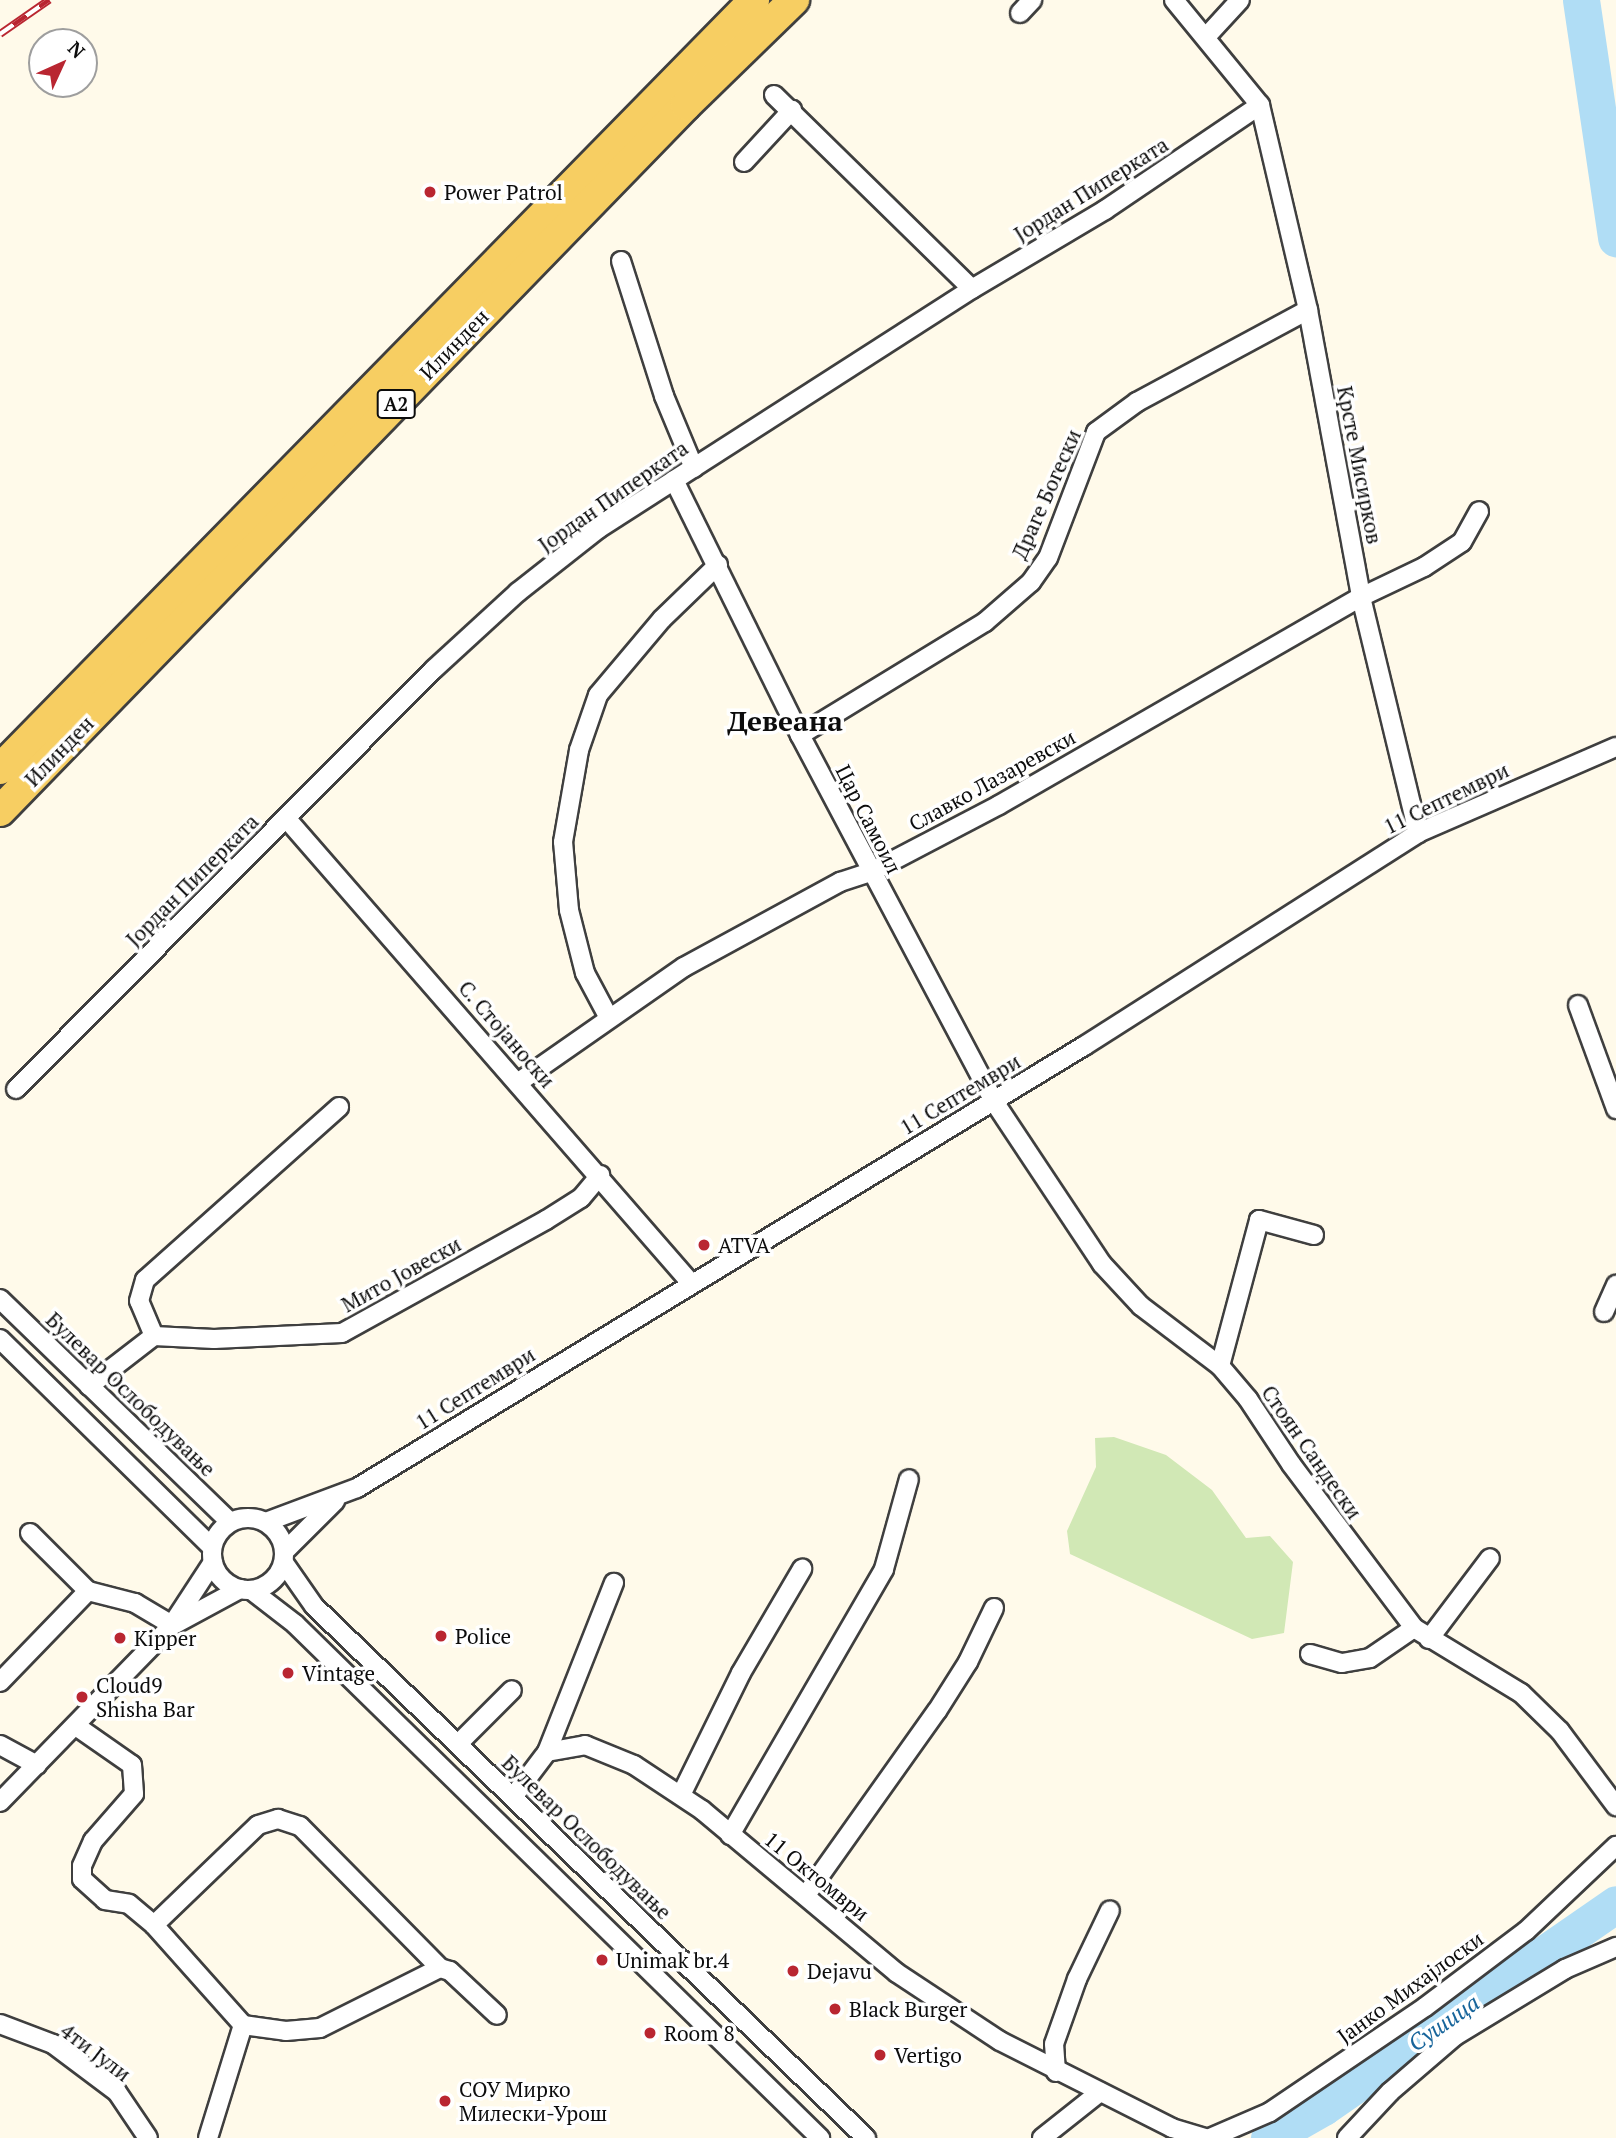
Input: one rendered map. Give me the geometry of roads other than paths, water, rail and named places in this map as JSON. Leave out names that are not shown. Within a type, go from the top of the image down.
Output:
[{"type":"main road","name":"Илинден","points":[[0,769],[754,0]]},
{"type":"main road","name":"Илинден","points":[[0,811],[686,105],[794,0]]},
{"type":"street","points":[[1174,0],[1259,105]]},
{"type":"street","points":[[1206,37],[1240,0]]},
{"type":"street","points":[[774,95],[972,289]]},
{"type":"street","name":"Јордан Пиперката","points":[[16,1089],[286,818],[518,592],[598,529],[972,289],[1105,210],[1259,105]]},
{"type":"street","name":"Крсте Мисирков","points":[[1259,105],[1308,310],[1362,597],[1418,833]]},
{"type":"street","points":[[744,162],[792,110]]},
{"type":"street","points":[[621,261],[664,396],[694,468]]},
{"type":"street","name":"Драге Богески","points":[[800,734],[985,622],[1031,582],[1048,558],[1096,432],[1183,375],[1308,310]]},
{"type":"street","name":"Цар Самоил","points":[[674,480],[871,872],[993,1100]]},
{"type":"street","name":"Славко Лазаревски","points":[[519,1082],[684,967],[840,882],[871,872],[999,805],[1462,542],[1479,511]]},
{"type":"street","points":[[609,1018],[585,974],[569,910],[563,842],[579,750],[598,695],[662,619],[718,565]]},
{"type":"street","name":"11 Септември","points":[[266,1522],[337,1499],[993,1100],[1418,833],[1616,747]]},
{"type":"street","name":"С. Стојаноски","points":[[286,818],[519,1082],[691,1283]]},
{"type":"street","points":[[1578,1005],[1616,1110]]},
{"type":"street","name":"Стоян Сандески","points":[[993,1100],[1102,1264],[1140,1306],[1220,1366],[1414,1628],[1521,1693],[1560,1731],[1616,1806]]},
{"type":"street","points":[[89,1386],[154,1336],[139,1301],[145,1280],[338,1107]]},
{"type":"street","name":"Мито Јовески","points":[[154,1336],[214,1339],[342,1333],[546,1220],[581,1198],[600,1175]]},
{"type":"street","points":[[1220,1366],[1259,1220],[1314,1235]]},
{"type":"street","points":[[1604,1312],[1616,1285]]},
{"type":"street","name":"Булевар Ослободување","points":[[0,1299],[230,1522]]},
{"type":"street","points":[[0,1339],[212,1554],[222,1580],[245,1590],[295,1624],[820,2138]]},
{"type":"street","points":[[730,1835],[884,1569],[909,1479]]},
{"type":"street","name":"11 Септември","points":[[284,1557],[337,1499]]},
{"type":"street","points":[[0,1802],[172,1625],[230,1522],[244,1517],[266,1522],[282,1539],[284,1557],[272,1582],[245,1590],[172,1625]]},
{"type":"street","points":[[30,1533],[88,1591],[135,1603],[172,1625]]},
{"type":"street","name":"Булевар Ослободување","points":[[284,1557],[314,1605],[866,2138]]},
{"type":"street","points":[[1429,1639],[1490,1558]]},
{"type":"street","points":[[681,1795],[741,1673],[802,1569]]},
{"type":"street","points":[[513,1797],[547,1752],[614,1583]]},
{"type":"street","points":[[0,1682],[88,1591]]},
{"type":"street","points":[[806,1895],[937,1710],[968,1662],[994,1608]]},
{"type":"street","points":[[1311,1654],[1342,1663],[1370,1658],[1414,1628]]},
{"type":"street","points":[[458,1744],[512,1690]]},
{"type":"street","points":[[76,1726],[132,1765],[134,1794],[93,1841],[82,1866],[82,1879],[105,1900],[129,1905],[154,1925],[243,2025],[286,2031],[320,2028],[440,1968]]},
{"type":"street","points":[[0,1745],[37,1765]]},
{"type":"street","name":"11 Октомври","points":[[547,1752],[584,1745],[634,1765],[681,1795],[806,1895],[897,1973],[1000,2041],[1056,2072],[1100,2092]]},
{"type":"street","points":[[154,1925],[258,1825],[278,1819],[300,1826],[440,1968],[450,1971],[497,2015]]},
{"type":"street","name":"Јанко Михајлоски","points":[[1100,2092],[1162,2122],[1208,2138],[1270,2112],[1425,2007],[1526,1931],[1616,1846]]},
{"type":"street","points":[[1056,2072],[1054,2044],[1077,1979],[1110,1910]]},
{"type":"street","points":[[1347,2138],[1390,2092],[1455,2036],[1565,1969],[1616,1947]]},
{"type":"street","name":"4ти Јули","points":[[0,2024],[53,2044],[117,2092],[148,2138]]},
{"type":"street","points":[[208,2138],[243,2025]]},
{"type":"street","points":[[1042,2138],[1100,2092]]},
{"type":"street","points":[[1153,2138],[1162,2122]]},
{"type":"waterway","name":"Сушица","points":[[1581,0],[1616,238]]},
{"type":"waterway","name":"Сушица","points":[[1269,2138],[1323,2107],[1616,1904]]},
{"type":"railway","points":[[0,34],[49,0]]},
{"type":"place","name":"Power Patrol","points":[[430,192]]},
{"type":"place","name":"ATVA","points":[[704,1245]]},
{"type":"place","name":"Police","points":[[441,1636]]},
{"type":"place","name":"Kipper","points":[[120,1638]]},
{"type":"place","name":"Vintage","points":[[288,1673]]},
{"type":"place","name":"Cloud9 Shisha Bar","points":[[82,1697]]},
{"type":"place","name":"Unimak br.4","points":[[602,1960]]},
{"type":"place","name":"Dejavu","points":[[793,1971]]},
{"type":"place","name":"Black Burger","points":[[835,2009]]},
{"type":"place","name":"Room 8","points":[[650,2033]]},
{"type":"place","name":"Vertigo","points":[[880,2055]]},
{"type":"place","name":"СОУ Мирко Милески-Урош","points":[[445,2101]]},
{"type":"district","name":"Девеана","points":[[785,721]]}]
